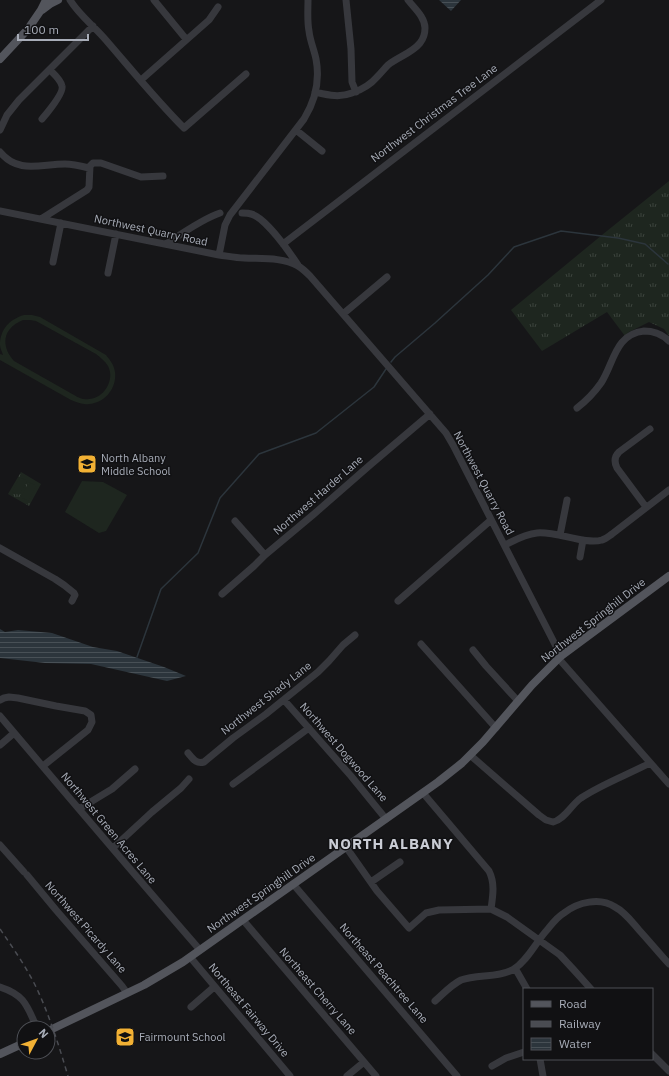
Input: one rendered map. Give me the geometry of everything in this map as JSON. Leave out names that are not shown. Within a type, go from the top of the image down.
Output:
[{"type":"main road","points":[[0,59],[28,29],[42,10],[46,0]]},
{"type":"main road","points":[[42,10],[59,0]]},
{"type":"main road","name":"Northwest Springhill Drive","points":[[56,1027],[127,993],[190,957],[423,793],[470,755],[496,728],[532,685],[560,658],[669,576]]},
{"type":"main road","points":[[0,1054],[16,1047]]},
{"type":"street","points":[[59,0],[75,8]]},
{"type":"street","points":[[70,0],[75,8],[94,26],[169,113],[184,128],[246,74]]},
{"type":"street","points":[[154,0],[186,39]]},
{"type":"street","points":[[219,255],[225,225],[230,214],[308,114],[316,92],[317,67],[309,30],[308,0]]},
{"type":"street","points":[[346,0],[351,49],[352,82],[356,92]]},
{"type":"street","points":[[316,92],[334,96],[342,96],[356,92],[373,81],[389,64],[402,57],[418,45],[423,39],[425,29],[424,21],[408,0]]},
{"type":"street","name":"Northwest Christmas Tree Lane","points":[[283,244],[600,0]]},
{"type":"street","points":[[141,80],[209,20],[218,7]]},
{"type":"street","points":[[0,130],[7,116],[19,100],[94,26]]},
{"type":"street","points":[[42,120],[62,92],[60,82],[50,70]]},
{"type":"street","points":[[296,130],[322,151]]},
{"type":"street","points":[[0,152],[14,164],[24,166],[70,164],[89,168]]},
{"type":"street","points":[[41,219],[87,190],[89,187],[89,168],[93,163],[101,163],[141,177],[163,176]]},
{"type":"street","name":"Northwest Quarry Road","points":[[0,210],[219,255],[280,260],[298,266]]},
{"type":"street","points":[[166,244],[187,230],[220,213]]},
{"type":"street","name":"Northwest Quarry Road","points":[[242,213],[252,214],[260,218],[283,244],[298,266],[310,276],[442,428],[453,445],[505,545],[560,658],[669,784]]},
{"type":"street","points":[[53,262],[61,223]]},
{"type":"street","points":[[108,273],[116,234]]},
{"type":"street","points":[[343,314],[387,277]]},
{"type":"street","points":[[577,408],[590,397],[600,384],[618,347],[627,337],[647,331],[660,334],[669,341]]},
{"type":"street","name":"Northwest Harder Lane","points":[[222,594],[370,464],[430,414]]},
{"type":"street","points":[[646,507],[617,468],[614,460],[619,452],[650,429]]},
{"type":"street","points":[[505,545],[531,534],[543,533],[584,540],[600,541],[607,538],[669,490]]},
{"type":"street","points":[[560,535],[567,500]]},
{"type":"street","points":[[398,600],[491,520]]},
{"type":"street","points":[[235,521],[265,555]]},
{"type":"street","points":[[580,557],[584,540]]},
{"type":"street","points":[[0,548],[64,585],[74,593],[75,595],[72,601]]},
{"type":"street","name":"Northwest Shady Lane","points":[[188,753],[196,762],[204,762],[318,672],[342,645],[355,635]]},
{"type":"street","points":[[421,644],[496,728]]},
{"type":"street","points":[[473,650],[518,701]]},
{"type":"street","points":[[0,700],[9,697],[18,698],[85,711],[91,715],[92,722],[88,730],[43,766]]},
{"type":"street","name":"Northwest Dogwood Lane","points":[[284,700],[356,782],[386,819]]},
{"type":"street","name":"Northwest Green Acres Lane","points":[[0,716],[200,950]]},
{"type":"street","points":[[233,784],[309,728]]},
{"type":"street","points":[[0,745],[14,733]]},
{"type":"street","points":[[470,755],[539,815],[546,820],[553,822],[561,819],[580,799],[650,763]]},
{"type":"street","points":[[79,809],[112,789],[135,769]]},
{"type":"street","points":[[113,848],[181,788],[189,779]]},
{"type":"street","points":[[423,793],[488,871],[493,884],[491,908]]},
{"type":"street","name":"Northwest Picardy Lane","points":[[0,844],[118,980],[127,993]]},
{"type":"street","points":[[346,847],[377,891],[409,928],[426,913],[439,910],[491,908],[507,917],[563,958],[590,988]]},
{"type":"street","points":[[371,882],[400,862]]},
{"type":"street","name":"Northeast Peachtree Lane","points":[[293,884],[457,1076]]},
{"type":"street","points":[[434,1001],[451,986],[460,981],[500,974],[515,968],[526,958],[538,940],[558,917],[568,910],[590,902],[604,902],[615,907],[626,915],[669,964]]},
{"type":"street","name":"Northeast Cherry Lane","points":[[243,920],[376,1076]]},
{"type":"street","name":"Northeast Fairway Drive","points":[[190,957],[290,1076]]},
{"type":"street","points":[[515,968],[526,988]]},
{"type":"street","points":[[0,987],[14,993],[23,1000],[34,1020]]},
{"type":"street","points":[[191,1007],[214,987]]},
{"type":"street","points":[[492,1066],[506,1058],[523,1052]]},
{"type":"street","points":[[653,1055],[669,1071]]},
{"type":"street","points":[[540,1060],[543,1076]]},
{"type":"street","points":[[347,1076],[364,1062]]},
{"type":"green space","points":[[669,181],[669,336],[664,329],[649,322],[629,332],[625,336],[607,312],[542,351],[511,310]]},
{"type":"green space","points":[[24,315],[32,315],[40,317],[106,355],[113,365],[115,372],[114,384],[109,394],[105,398],[95,403],[80,403],[71,400],[0,360],[0,354],[3,355],[0,345],[2,334],[10,322]],"holes":[[[23,320],[36,321],[96,354],[103,360],[110,371],[109,382],[104,392],[95,398],[81,398],[14,361],[5,343],[8,332],[16,323]]]},
{"type":"green space","points":[[21,472],[41,484],[29,506],[8,494]]},
{"type":"green space","points":[[20,477],[27,481],[19,495],[12,492]]},
{"type":"green space","points":[[82,481],[103,482],[127,495],[106,531],[99,533],[65,512]]},
{"type":"green space","points":[[29,482],[36,486],[28,501],[21,497]]},
{"type":"water","points":[[439,0],[461,0],[451,11]]},
{"type":"water","points":[[0,629],[5,632],[18,630],[52,633],[93,647],[117,651],[186,676],[167,681],[91,664],[45,663],[0,658]]},
{"type":"waterway","points":[[391,362],[488,275],[514,247],[561,231],[618,238],[645,244],[668,264]]},
{"type":"waterway","points":[[137,657],[161,589],[198,553],[220,498],[259,454],[316,433],[374,387],[386,369]]},
{"type":"railway","points":[[0,929],[15,951],[37,989],[58,1043],[68,1076]]},
{"type":"place","name":"North Albany Middle School","points":[[87,464]]},
{"type":"place","name":"Fairmount School","points":[[125,1037]]},
{"type":"district","name":"NORTH ALBANY","points":[[391,844]]}]
